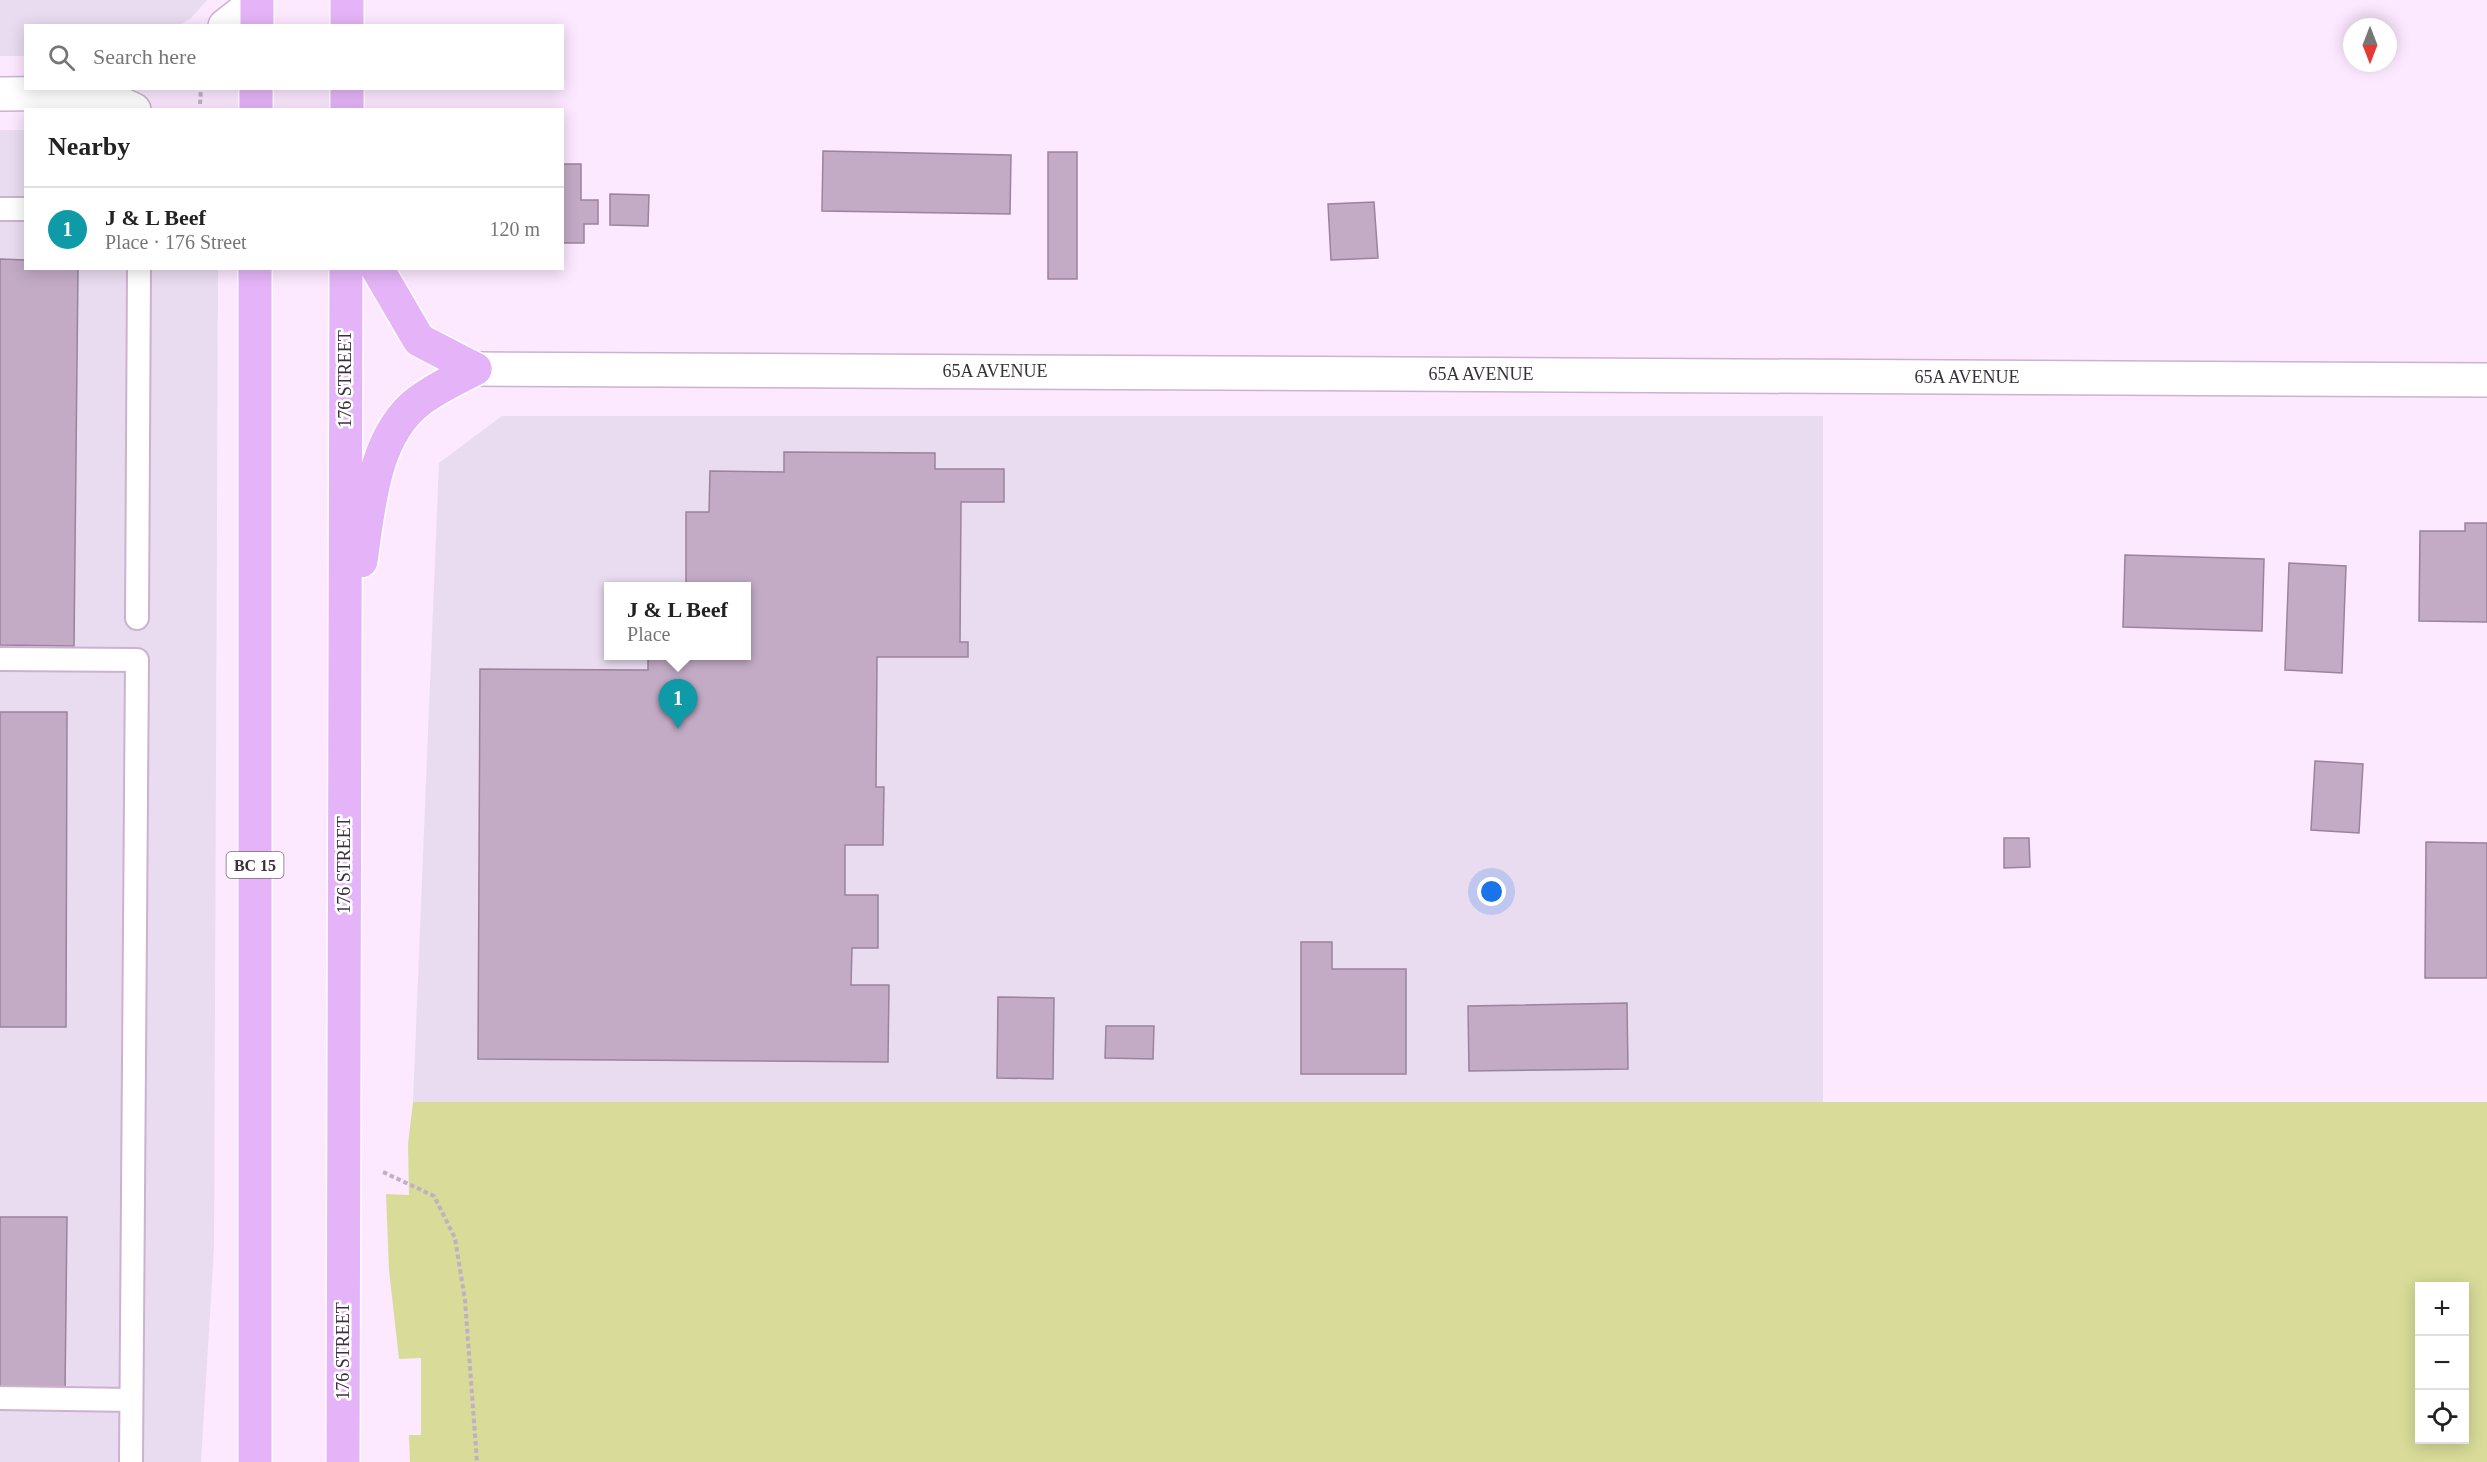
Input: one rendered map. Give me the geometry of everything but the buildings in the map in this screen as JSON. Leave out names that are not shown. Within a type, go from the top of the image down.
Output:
[{"type":"highway","points":[[347,0],[347,24]]},
{"type":"highway","points":[[256,90],[256,108]]},
{"type":"highway","points":[[347,90],[347,108]]},
{"type":"highway","name":"BC 15","points":[[255,270],[255,1462]]},
{"type":"highway","name":"176 STREET","points":[[343,1462],[346,270]]},
{"type":"highway","points":[[378,270],[419,340],[475,369]]},
{"type":"highway","points":[[345,670],[369,509],[379,465],[389,440],[400,419],[418,402],[475,369]]},
{"type":"street","points":[[229,24],[257,9]]},
{"type":"street","points":[[0,94],[103,91],[131,108]]},
{"type":"street","name":"65A AVENUE","points":[[475,369],[2487,380]]},
{"type":"lane","points":[[0,209],[24,209]]},
{"type":"lane","points":[[137,618],[138,270]]},
{"type":"lane","points":[[0,659],[137,660],[130,1462]]},
{"type":"lane","points":[[0,1398],[131,1400]]},
{"type":"path","points":[[200,104],[201,90]]},
{"type":"path","points":[[343,1171],[384,1172],[434,1196],[455,1238],[465,1300],[477,1462]]},
{"type":"shaded area","points":[[0,0],[207,0],[191,18],[182,24],[24,24],[24,56],[0,56]]},
{"type":"shaded area","points":[[0,130],[24,130],[24,270],[218,270],[214,1248],[201,1462],[0,1462]]},
{"type":"shaded area","points":[[502,416],[1823,416],[1823,1104],[413,1102],[439,463]]},
{"type":"green space","points":[[413,1102],[2487,1102],[2487,1462],[410,1462],[409,1435],[421,1435],[421,1358],[399,1359],[389,1270],[386,1194],[409,1195],[408,1144]]},
{"type":"place","name":"J & L Beef","points":[[678,729]]}]
